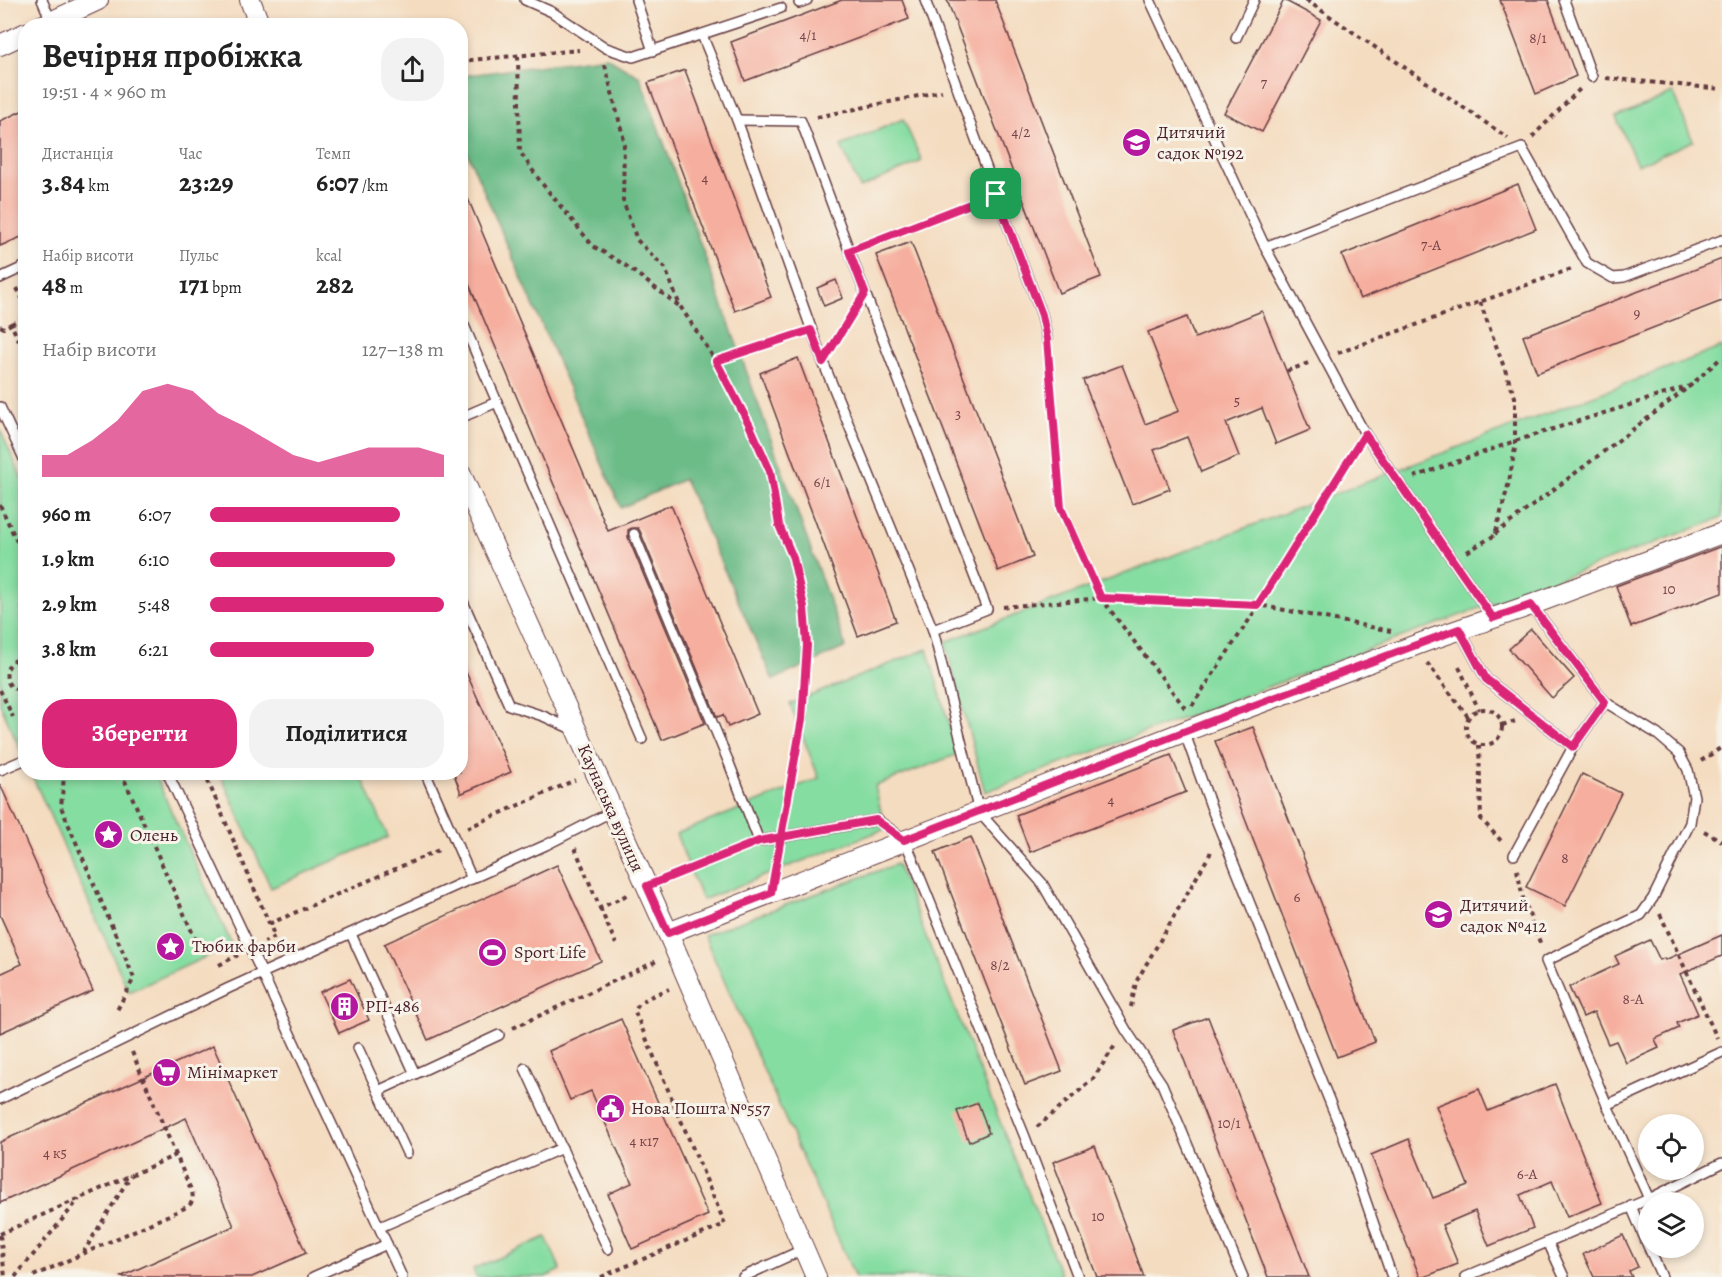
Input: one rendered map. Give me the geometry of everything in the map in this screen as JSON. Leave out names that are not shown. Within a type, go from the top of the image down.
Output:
[{"type":"street","points":[[58,18],[98,0]]},
{"type":"street","points":[[249,0],[257,18]]},
{"type":"street","points":[[0,45],[18,37]]},
{"type":"street","name":"Каунаська вулиця","points":[[468,490],[668,933],[816,1277]]},
{"type":"street","points":[[668,933],[1184,731],[1722,533]]},
{"type":"lane","points":[[42,0],[46,18]]},
{"type":"lane","points":[[525,0],[552,12],[606,48],[633,57],[781,9]]},
{"type":"lane","points":[[636,0],[653,51]]},
{"type":"lane","points":[[925,0],[1042,315],[1047,339]]},
{"type":"lane","points":[[1150,0],[1264,247],[1365,434],[1493,618]]},
{"type":"lane","points":[[1236,38],[1254,0]]},
{"type":"lane","points":[[1563,0],[1592,77]]},
{"type":"lane","points":[[702,35],[737,120],[823,362],[933,630],[979,812],[1042,883],[1126,1030],[1162,1084],[1243,1277]]},
{"type":"lane","points":[[737,120],[801,121],[987,609],[933,630]]},
{"type":"lane","points":[[1264,247],[1522,148],[1587,263],[1608,276],[1618,279],[1722,240]]},
{"type":"lane","points":[[0,278],[18,270]]},
{"type":"lane","points":[[468,335],[642,740]]},
{"type":"lane","points":[[468,415],[497,402]]},
{"type":"lane","points":[[0,407],[18,446]]},
{"type":"lane","points":[[634,534],[759,841],[876,820],[904,840],[1025,1137],[1078,1277]]},
{"type":"lane","points":[[1531,605],[1605,702],[1657,734],[1679,753],[1688,770],[1694,797],[1690,823],[1653,898],[1641,915],[1546,961],[1646,1192]]},
{"type":"lane","points":[[468,613],[509,705],[543,716],[577,731]]},
{"type":"lane","points":[[1459,629],[1486,679],[1573,747]]},
{"type":"lane","points":[[1514,855],[1573,747],[1605,702]]},
{"type":"lane","points":[[1184,731],[1342,1132],[1392,1277]]},
{"type":"lane","points":[[0,770],[18,762]]},
{"type":"lane","points":[[171,780],[402,1277]]},
{"type":"lane","points":[[428,780],[472,879]]},
{"type":"lane","points":[[0,1099],[262,973],[546,845],[613,811]]},
{"type":"lane","points":[[351,934],[415,1074]]},
{"type":"lane","points":[[378,1091],[498,1035]]},
{"type":"lane","points":[[358,1048],[407,1153]]},
{"type":"lane","points":[[1607,1105],[1722,1052]]},
{"type":"lane","points":[[525,1068],[608,1249]]},
{"type":"lane","points":[[380,1227],[562,1148]]},
{"type":"lane","points":[[1663,1192],[1722,1163]]},
{"type":"lane","points":[[1465,1277],[1638,1203]]},
{"type":"lane","points":[[1631,1206],[1638,1222]]},
{"type":"lane","points":[[1548,1242],[1564,1277]]},
{"type":"lane","points":[[313,1277],[387,1244]]},
{"type":"lane","points":[[742,1277],[804,1249]]},
{"type":"lane","points":[[1654,1258],[1662,1277]]},
{"type":"path","points":[[1306,0],[1522,148],[1592,77],[1722,89]]},
{"type":"path","points":[[468,60],[606,48],[605,65],[624,140],[623,201],[637,240],[666,268],[680,306],[716,361],[749,424],[770,471],[779,525],[793,558],[804,607],[807,645],[802,719],[783,823]]},
{"type":"path","points":[[518,56],[520,152],[540,181],[593,246],[626,265],[680,306]]},
{"type":"path","points":[[801,121],[957,88]]},
{"type":"path","points":[[849,251],[996,194]]},
{"type":"path","points":[[1287,371],[1587,263]]},
{"type":"path","points":[[14,283],[18,291]]},
{"type":"path","points":[[823,362],[865,293]]},
{"type":"path","points":[[1480,302],[1515,397],[1515,441],[1509,482],[1495,535]]},
{"type":"path","points":[[0,326],[4,328],[18,321]]},
{"type":"path","points":[[11,324],[18,339]]},
{"type":"path","points":[[716,361],[811,330]]},
{"type":"path","points":[[1047,339],[1061,508],[1101,598],[1188,712],[1365,434]]},
{"type":"path","points":[[1454,560],[1495,535],[1690,386],[1722,357]]},
{"type":"path","points":[[1399,483],[1515,441],[1690,386]]},
{"type":"path","points":[[0,505],[18,545]]},
{"type":"path","points":[[987,609],[1101,598],[1258,605],[1397,632]]},
{"type":"path","points":[[1414,646],[1469,718]]},
{"type":"path","points":[[18,661],[12,661],[7,665],[3,676],[9,687],[18,689]]},
{"type":"path","points":[[1458,667],[1479,710]]},
{"type":"path","points":[[0,690],[13,717]]},
{"type":"path","points":[[1488,709],[1494,712],[1500,719],[1501,731],[1497,740],[1486,745],[1474,742],[1467,735],[1466,722],[1469,718],[1471,714],[1479,710],[1488,709]]},
{"type":"path","points":[[1688,770],[1722,747]]},
{"type":"path","points":[[269,924],[456,843],[464,830],[577,779]]},
{"type":"path","points":[[64,780],[62,807],[134,978],[116,1012]]},
{"type":"path","points":[[124,780],[197,943]]},
{"type":"path","points":[[207,780],[275,937],[219,965]]},
{"type":"path","points":[[1025,1137],[1093,1079],[1126,1030],[1136,982],[1210,854],[1214,812]]},
{"type":"path","points":[[600,908],[647,886],[759,841]]},
{"type":"path","points":[[771,893],[779,846]]},
{"type":"path","points":[[574,848],[616,944]]},
{"type":"path","points":[[1653,898],[1717,1039]]},
{"type":"path","points":[[498,1035],[657,961]]},
{"type":"path","points":[[601,1277],[724,1224],[635,1012],[640,1003],[669,989]]},
{"type":"path","points":[[31,1277],[187,1208],[192,1203],[192,1192],[130,1049]]},
{"type":"path","points":[[5,1277],[0,1234],[176,1155]]},
{"type":"path","points":[[83,1254],[132,1174]]},
{"type":"path","points":[[15,1277],[80,1198]]},
{"type":"green space","points":[[607,57],[640,77],[846,647],[773,680],[684,479],[621,508],[468,154],[468,75]]},
{"type":"green space","points":[[1673,93],[1693,141],[1637,165],[1616,117]]},
{"type":"green space","points":[[903,119],[922,161],[860,188],[841,146]]},
{"type":"green space","points":[[1722,347],[1722,518],[985,792],[945,642]]},
{"type":"green space","points":[[0,429],[18,470],[18,744],[0,704]]},
{"type":"green space","points":[[927,649],[958,754],[875,786],[885,829],[702,900],[676,834],[819,778],[790,704]]},
{"type":"green space","points":[[34,780],[157,780],[232,945],[129,992]]},
{"type":"green space","points":[[223,780],[363,780],[388,837],[271,888]]},
{"type":"green space","points":[[897,864],[1062,1277],[855,1277],[704,935]]},
{"type":"green space","points":[[546,1237],[561,1270],[545,1277],[476,1277],[473,1269]]},
{"type":"building","points":[[842,0],[902,0],[909,19],[745,81],[731,42]]},
{"type":"building","points":[[947,0],[995,0],[1101,277],[1059,293]]},
{"type":"building","points":[[1284,0],[1321,20],[1262,132],[1224,113]]},
{"type":"building","points":[[1500,0],[1548,0],[1576,76],[1536,94]]},
{"type":"building","points":[[685,70],[771,297],[735,311],[648,83]]},
{"type":"building","points":[[18,113],[18,238],[0,246],[0,121]]},
{"type":"building","points":[[1518,184],[1536,229],[1360,299],[1342,255]]},
{"type":"building","points":[[468,199],[608,531],[671,505],[758,714],[728,727],[723,715],[717,717],[640,531],[638,528],[632,528],[628,530],[628,537],[705,723],[662,740],[468,282]]},
{"type":"building","points":[[911,242],[1033,557],[998,571],[876,255]]},
{"type":"building","points":[[1722,259],[1722,301],[1537,373],[1523,336]]},
{"type":"building","points":[[836,280],[843,298],[824,306],[817,288]]},
{"type":"building","points":[[1262,311],[1310,430],[1276,444],[1262,408],[1226,423],[1239,456],[1201,472],[1187,437],[1154,450],[1170,489],[1132,504],[1083,380],[1122,365],[1145,424],[1179,411],[1148,332],[1187,317],[1195,338]]},
{"type":"building","points":[[798,358],[896,621],[858,636],[760,373]]},
{"type":"building","points":[[1722,546],[1722,593],[1631,627],[1616,586]]},
{"type":"building","points":[[1531,629],[1574,678],[1552,698],[1509,649]]},
{"type":"building","points":[[468,677],[511,772],[460,794],[456,780],[468,780]]},
{"type":"building","points":[[1253,727],[1375,1042],[1337,1057],[1215,741]]},
{"type":"building","points":[[1171,755],[1186,792],[1030,852],[1016,815]]},
{"type":"building","points":[[1582,774],[1621,793],[1565,906],[1526,887]]},
{"type":"building","points":[[0,784],[93,991],[0,1033],[0,974],[22,964],[0,915]]},
{"type":"building","points":[[971,837],[1062,1071],[1025,1085],[935,852]]},
{"type":"building","points":[[557,865],[601,961],[428,1040],[384,944]]},
{"type":"building","points":[[1722,935],[1722,956],[1680,974],[1698,1014],[1677,1023],[1679,1028],[1655,1039],[1659,1048],[1626,1063],[1616,1041],[1608,1044],[1594,1012],[1583,1017],[1569,987],[1619,964],[1615,956],[1650,940],[1660,960],[1664,958],[1665,960]]},
{"type":"building","name":"РП-486","points":[[350,979],[369,1020],[339,1033],[320,992]]},
{"type":"building","points":[[1208,1017],[1309,1277],[1268,1277],[1198,1097],[1173,1030]]},
{"type":"building","points":[[621,1019],[708,1215],[632,1249],[608,1194],[632,1183],[591,1091],[570,1100],[549,1051]]},
{"type":"building","points":[[213,1046],[306,1253],[252,1277],[120,1277],[234,1226],[186,1118],[0,1203],[0,1142]]},
{"type":"building","points":[[1555,1084],[1602,1203],[1567,1217],[1552,1181],[1520,1195],[1533,1228],[1489,1246],[1475,1211],[1442,1225],[1458,1264],[1420,1277],[1371,1155],[1409,1139],[1433,1198],[1468,1185],[1436,1106],[1479,1089],[1488,1111]]},
{"type":"building","points":[[978,1103],[989,1133],[969,1142],[957,1111]]},
{"type":"building","points":[[1095,1146],[1144,1277],[1097,1277],[1053,1162]]},
{"type":"building","points":[[1623,1235],[1638,1267],[1629,1271],[1632,1277],[1594,1277],[1583,1254]]},
{"type":"place","name":"Дитячий садок №192","points":[[1136,142]]},
{"type":"place","name":"Олень","points":[[109,835]]},
{"type":"place","name":"Дитячий садок №412","points":[[1439,915]]},
{"type":"place","name":"Тюбик фарби","points":[[171,946]]},
{"type":"place","name":"Sport Life","points":[[493,952]]},
{"type":"place","name":"РП-486","points":[[344,1006]]},
{"type":"place","name":"Мінімаркет","points":[[166,1072]]},
{"type":"place","name":"Нова Пошта №557","points":[[610,1108]]},
{"type":"route","points":[[996,194],[849,251],[865,293],[823,362],[811,330],[716,361],[749,424],[770,471],[779,525],[793,558],[804,607],[807,645],[802,719],[793,765],[782,829],[771,893],[668,933],[647,886],[759,841],[818,830],[876,820],[904,840],[1209,722],[1459,629],[1486,679],[1573,747],[1605,702],[1531,605],[1493,618],[1365,434],[1258,605],[1101,598],[1061,508],[1047,339],[1042,315],[996,194]]}]
